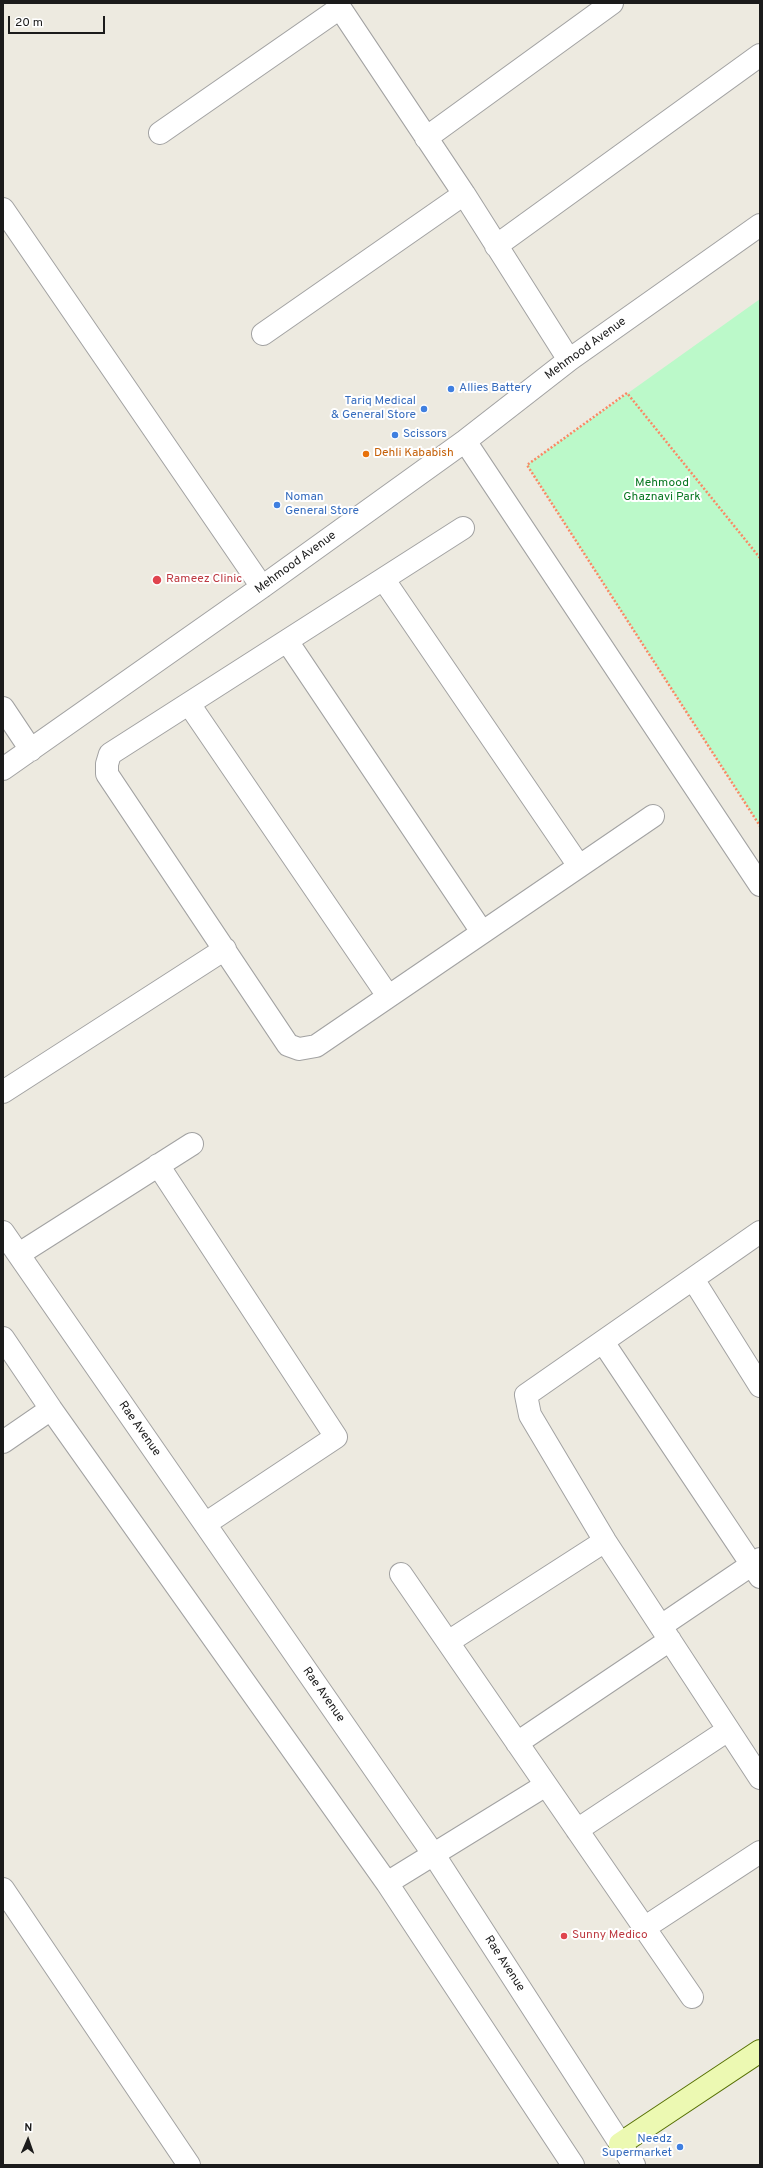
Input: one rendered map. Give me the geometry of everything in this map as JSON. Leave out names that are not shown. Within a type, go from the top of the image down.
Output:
[{"type":"street","points":[[426,138],[612,3]]},
{"type":"street","points":[[160,133],[340,8],[464,194],[569,360]]},
{"type":"street","points":[[496,246],[760,55]]},
{"type":"street","points":[[263,334],[464,194]]},
{"type":"street","points":[[3,209],[262,587]]},
{"type":"street","name":"Mehmood Avenue","points":[[3,769],[262,587],[465,441],[569,360],[760,225]]},
{"type":"street","points":[[465,441],[760,885]]},
{"type":"street","points":[[463,528],[110,754],[107,764],[107,774],[288,1045],[299,1049],[316,1046],[653,816]]},
{"type":"street","points":[[384,580],[579,866]]},
{"type":"street","points":[[287,641],[482,932]]},
{"type":"street","points":[[190,704],[388,996]]},
{"type":"street","points":[[3,708],[31,750]]},
{"type":"street","points":[[3,1092],[225,949]]},
{"type":"street","points":[[19,1254],[192,1144]]},
{"type":"street","points":[[158,1165],[336,1437],[205,1524]]},
{"type":"street","name":"Rae Avenue","points":[[3,1232],[434,1855],[634,2165]]},
{"type":"street","points":[[760,1232],[526,1395],[530,1415],[605,1541],[760,1778]]},
{"type":"street","points":[[693,1279],[760,1386]]},
{"type":"street","points":[[3,1338],[50,1409],[387,1883],[573,2165]]},
{"type":"street","points":[[517,1743],[757,1566],[602,1342]]},
{"type":"street","points":[[3,1442],[50,1409]]},
{"type":"street","points":[[448,1642],[605,1541]]},
{"type":"street","points":[[401,1574],[692,1997]]},
{"type":"street","points":[[577,1830],[728,1730]]},
{"type":"street","points":[[387,1883],[546,1785]]},
{"type":"street","points":[[644,1928],[760,1852]]},
{"type":"street","points":[[3,1889],[189,2165]]},
{"type":"street","points":[[620,2144],[760,2051]]},
{"type":"path","points":[[760,558],[627,393],[527,465],[760,826]]},
{"type":"green space","name":"Mehmood Ghaznavi Park","points":[[760,299],[760,826],[527,465]]},
{"type":"place","name":"Allies Battery","points":[[451,389]]},
{"type":"place","name":"Tariq Medical & General Store","points":[[424,409]]},
{"type":"place","name":"Scissors","points":[[395,435]]},
{"type":"place","name":"Dehli Kababish","points":[[366,454]]},
{"type":"place","name":"Noman General Store","points":[[277,505]]},
{"type":"place","name":"Rameez Clinic","points":[[157,580]]},
{"type":"place","name":"Sunny Medico","points":[[564,1936]]},
{"type":"place","name":"Needz Supermarket","points":[[680,2147]]}]
